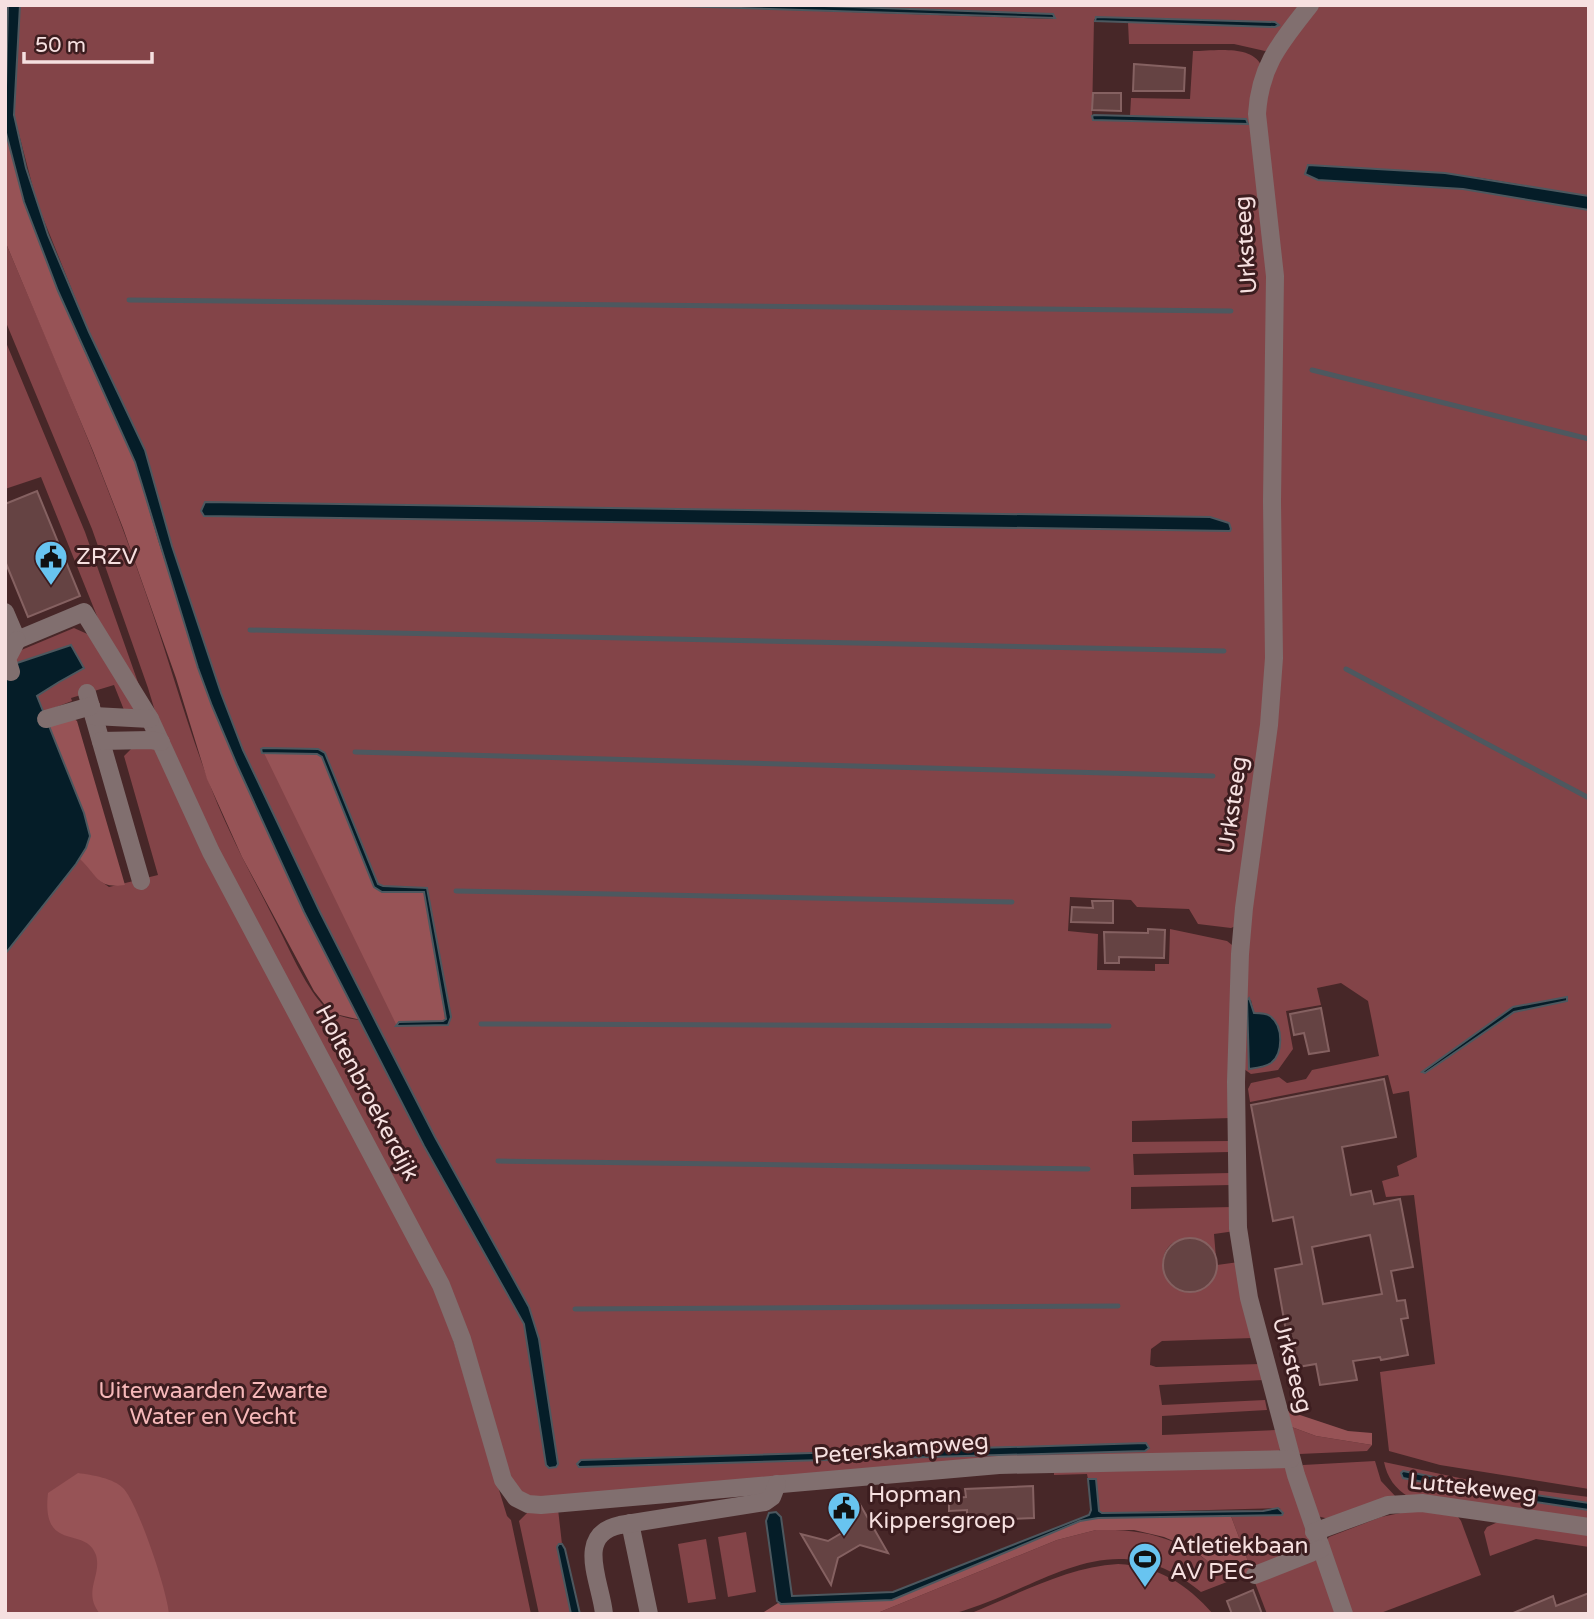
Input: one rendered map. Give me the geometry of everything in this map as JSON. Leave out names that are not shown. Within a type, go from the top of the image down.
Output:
[{"type":"street","name":"Urksteeg","points":[[1310,5],[1268,62],[1260,87],[1257,114],[1275,276],[1272,501],[1274,658],[1269,725],[1241,937],[1236,1082],[1238,1228],[1249,1298],[1292,1459],[1314,1532],[1344,1614]]},
{"type":"street","points":[[5,612],[17,640],[7,659],[10,672]]},
{"type":"street","name":"Holtenbroekerdijk","points":[[17,640],[84,612],[150,719],[211,852],[441,1285],[462,1339],[503,1480],[516,1498]]},
{"type":"street","points":[[46,719],[91,705],[150,719]]},
{"type":"street","points":[[91,705],[141,881]]},
{"type":"street","points":[[101,741],[161,742]]},
{"type":"street","name":"Peterskampweg","points":[[516,1498],[528,1504],[541,1505],[999,1465],[1292,1459]]},
{"type":"street","points":[[604,1614],[593,1557],[594,1544],[606,1530],[630,1523],[765,1502],[772,1497],[778,1484]]},
{"type":"street","name":"Luttekeweg","points":[[1314,1532],[1388,1505],[1422,1503],[1589,1527]]},
{"type":"street","points":[[630,1523],[649,1614]]},
{"type":"street","points":[[1255,1575],[1321,1549]]},
{"type":"green space","points":[[20,5],[647,5],[1053,19],[1053,14],[795,5],[1305,5],[1270,50],[1265,51],[1234,44],[1129,44],[1128,22],[1275,27],[1275,22],[1094,19],[1092,118],[1247,124],[1246,119],[1130,116],[1131,98],[1190,99],[1193,51],[1240,51],[1256,58],[1261,65],[1269,247],[1270,658],[1238,925],[1231,928],[1198,924],[1189,909],[1137,907],[1131,900],[1070,897],[1068,931],[1098,934],[1097,970],[1155,971],[1155,964],[1169,964],[1170,929],[1227,941],[1232,945],[1231,1118],[1132,1121],[1132,1142],[1229,1141],[1230,1152],[1133,1154],[1134,1175],[1230,1173],[1231,1185],[1131,1187],[1131,1209],[1233,1207],[1235,1231],[1214,1234],[1216,1258],[1202,1243],[1184,1239],[1169,1246],[1164,1254],[1163,1265],[1171,1285],[1188,1291],[1198,1290],[1206,1285],[1217,1265],[1239,1262],[1253,1338],[1162,1341],[1151,1349],[1150,1365],[1260,1364],[1264,1380],[1159,1385],[1162,1405],[1265,1400],[1267,1410],[1162,1416],[1162,1435],[1276,1430],[1282,1446],[1279,1451],[541,1500],[516,1492],[478,1377],[164,741],[92,529],[5,320],[5,241],[113,502],[222,814],[315,996],[335,1014],[361,1020],[424,1146],[524,1324],[549,1468],[556,1467],[558,1464],[539,1339],[529,1307],[435,1137],[378,1026],[243,750],[172,546],[145,450],[89,332],[37,203],[14,115]],"holes":[[[1146,1443],[1149,1448],[1145,1451],[577,1465],[581,1460]]]},
{"type":"green space","points":[[1315,5],[1589,5],[1589,196],[1475,177],[1318,180],[1463,189],[1589,210],[1589,1489],[1440,1465],[1389,1451],[1380,1372],[1435,1364],[1414,1195],[1386,1197],[1382,1181],[1399,1176],[1397,1166],[1417,1157],[1409,1091],[1393,1094],[1388,1075],[1250,1102],[1248,1089],[1251,1083],[1279,1077],[1287,1083],[1306,1079],[1312,1070],[1379,1056],[1368,1001],[1341,983],[1317,988],[1321,1005],[1286,1011],[1293,1049],[1278,1070],[1251,1074],[1244,1069],[1242,990],[1276,692],[1263,138],[1268,75]],"holes":[[[1567,997],[1514,1012],[1425,1073],[1422,1072],[1513,1007]],[[1247,1000],[1251,1000],[1254,1013],[1268,1015],[1277,1025],[1280,1036],[1274,1061]]]},
{"type":"green space","points":[[5,340],[85,532],[141,691],[101,626],[41,477],[5,489]]},
{"type":"green space","name":"Uiterwaarden Zwarte Water en Vecht","points":[[74,628],[94,637],[140,710],[124,710],[114,685],[71,698],[72,701],[43,712],[99,880],[109,887],[158,875],[124,756],[133,747],[156,747],[437,1287],[507,1516],[511,1520],[531,1614],[5,1614],[5,652],[7,656]]},
{"type":"green space","points":[[1289,1426],[1316,1436],[1372,1445],[1367,1451],[1299,1454]]},
{"type":"green space","points":[[1375,1461],[1381,1481],[1397,1498],[1329,1519],[1317,1516],[1301,1468],[1303,1465]]},
{"type":"green space","points":[[1384,1462],[1488,1484],[1589,1497],[1589,1503],[1574,1502],[1402,1471],[1403,1478],[1495,1496],[1589,1510],[1589,1520],[1409,1497],[1392,1482]]},
{"type":"green space","points":[[1284,1467],[1311,1542],[1307,1550],[1252,1572],[1231,1516],[1281,1515],[1280,1508],[1102,1513],[1099,1511],[1096,1479],[1088,1479],[1087,1474],[1054,1475],[1054,1470]]},
{"type":"green space","points":[[558,1509],[562,1544],[557,1547],[571,1614],[539,1614],[519,1521],[528,1512]]},
{"type":"green space","points":[[1410,1511],[1456,1514],[1481,1575],[1378,1614],[1350,1614],[1327,1540],[1381,1517]]},
{"type":"green space","points":[[1500,1521],[1589,1535],[1589,1547],[1536,1539],[1490,1556],[1484,1532],[1487,1527]]},
{"type":"green space","points":[[1096,1530],[1135,1532],[1170,1540],[1201,1556],[1232,1580],[1201,1592],[1169,1571],[1138,1561],[1108,1560],[1078,1565],[956,1613],[928,1616],[875,1614],[1057,1540]]},
{"type":"green space","points":[[746,1532],[756,1592],[728,1597],[718,1537]]},
{"type":"green space","points":[[706,1539],[716,1599],[688,1603],[678,1544]]},
{"type":"green space","points":[[1310,1558],[1319,1562],[1335,1614],[1267,1614],[1254,1580]]},
{"type":"green space","name":"Atletiekbaan AV PEC","points":[[1118,1564],[1146,1568],[1171,1579],[1193,1594],[1213,1614],[969,1614],[1061,1576]]},
{"type":"shaded area","points":[[5,129],[24,202],[37,237],[79,339],[135,462],[212,706],[304,912],[361,1020],[331,1013],[314,991],[242,857],[207,779],[176,678],[123,528],[5,241]]},
{"type":"shaded area","points":[[74,719],[77,721],[125,885],[103,883],[80,859],[86,848],[48,725]]},
{"type":"shaded area","points":[[264,753],[317,754],[322,757],[374,887],[424,892],[445,1021],[396,1024]]},
{"type":"shaded area","points":[[1285,1410],[1348,1431],[1372,1433],[1372,1445],[1316,1436],[1289,1426]]},
{"type":"shaded area","points":[[78,1473],[109,1480],[124,1489],[151,1549],[169,1614],[100,1614],[92,1591],[97,1570],[96,1555],[91,1546],[83,1541],[57,1532],[51,1524],[48,1512],[48,1493]]},
{"type":"shaded area","points":[[1231,1516],[1252,1572],[1232,1580],[1192,1549],[1164,1537],[1134,1530],[1096,1530],[1057,1540],[875,1614],[761,1614],[778,1603],[892,1600],[1079,1521],[1098,1518]]},
{"type":"water","points":[[8,5],[20,5],[14,115],[26,168],[48,235],[89,332],[145,450],[172,546],[243,750],[378,1026],[435,1137],[529,1307],[539,1339],[558,1464],[556,1467],[549,1468],[546,1465],[524,1324],[424,1146],[304,912],[212,706],[135,462],[58,291],[24,202],[5,129]]},
{"type":"water","points":[[647,5],[795,5],[1053,14],[1055,18]]},
{"type":"water","points":[[1096,17],[1275,22],[1279,25],[1095,21]]},
{"type":"water","points":[[1094,115],[1246,119],[1248,124],[1093,120]]},
{"type":"water","points":[[1308,165],[1445,173],[1589,196],[1589,210],[1463,189],[1318,180],[1305,174]]},
{"type":"water","points":[[205,502],[1210,517],[1229,523],[1231,529],[204,516],[201,511]]},
{"type":"water","points":[[71,645],[84,668],[37,696],[84,813],[90,836],[76,864],[5,954],[5,667]]},
{"type":"water","points":[[263,748],[318,749],[325,753],[378,884],[427,888],[451,1017],[448,1025],[396,1026],[399,1022],[446,1019],[424,892],[382,892],[374,887],[322,757],[317,754],[262,753]]},
{"type":"water","points":[[1567,997],[1567,1001],[1514,1012],[1425,1073],[1422,1072],[1513,1007]]},
{"type":"water","points":[[1249,998],[1254,1013],[1267,1014],[1275,1021],[1280,1033],[1280,1047],[1271,1063],[1249,1069],[1247,1000]]},
{"type":"water","points":[[1146,1443],[1149,1448],[1145,1451],[579,1467],[577,1464],[581,1460]]},
{"type":"water","points":[[1403,1471],[1589,1503],[1589,1510],[1495,1496],[1403,1478]]},
{"type":"water","points":[[1088,1479],[1096,1479],[1099,1511],[1102,1513],[1263,1511],[1278,1508],[1283,1513],[1098,1518],[1080,1521],[892,1600],[781,1604],[777,1601],[766,1521],[769,1513],[776,1512],[781,1517],[792,1596],[893,1592],[1089,1515],[1091,1510]]},
{"type":"water","points":[[559,1544],[565,1549],[580,1614],[571,1614],[557,1547]]},
{"type":"building","points":[[1134,64],[1185,68],[1184,91],[1133,91]]},
{"type":"building","points":[[1093,93],[1121,93],[1121,111],[1092,110]]},
{"type":"building","points":[[37,491],[80,596],[28,617],[5,561],[5,504]]},
{"type":"building","points":[[1092,901],[1113,901],[1113,923],[1071,922],[1072,907],[1093,908]]},
{"type":"building","points":[[1148,929],[1165,930],[1164,958],[1119,957],[1119,963],[1105,963],[1104,932],[1148,933]]},
{"type":"building","points":[[1321,1008],[1329,1051],[1309,1054],[1304,1033],[1294,1035],[1290,1014]]},
{"type":"building","points":[[1384,1079],[1396,1137],[1342,1147],[1351,1195],[1371,1191],[1374,1204],[1400,1199],[1413,1267],[1391,1271],[1397,1301],[1405,1300],[1408,1318],[1401,1319],[1408,1355],[1353,1361],[1357,1380],[1320,1385],[1316,1364],[1298,1367],[1297,1358],[1291,1359],[1275,1269],[1302,1264],[1293,1217],[1273,1221],[1251,1105]],"holes":[[[1370,1235],[1382,1294],[1323,1304],[1312,1247]]]},
{"type":"building","points":[[1190,1238],[1209,1246],[1217,1265],[1209,1284],[1190,1292],[1171,1284],[1163,1265],[1171,1246]]},
{"type":"building","points":[[1033,1486],[1034,1518],[967,1521],[967,1510],[949,1511],[949,1498],[966,1497],[965,1489]]},
{"type":"building","points":[[858,1501],[888,1553],[860,1545],[838,1558],[831,1585],[801,1534],[828,1541],[850,1528]]},
{"type":"building","points":[[1253,1590],[1262,1614],[1232,1614],[1227,1601]]},
{"type":"building","points":[[1589,1593],[1589,1614],[1511,1614],[1553,1596],[1556,1606]]},
{"type":"waterway","points":[[129,300],[1231,311]]},
{"type":"waterway","points":[[1312,370],[1589,439]]},
{"type":"waterway","points":[[250,630],[1224,651]]},
{"type":"waterway","points":[[1346,669],[1589,798]]},
{"type":"waterway","points":[[355,752],[1213,776]]},
{"type":"waterway","points":[[456,891],[1012,902]]},
{"type":"waterway","points":[[481,1024],[1109,1026]]},
{"type":"waterway","points":[[498,1161],[1088,1169]]},
{"type":"waterway","points":[[575,1309],[1118,1306]]},
{"type":"place","name":"ZRZV","points":[[51,587]]},
{"type":"place","name":"Hopman Kippersgroep","points":[[844,1538]]},
{"type":"place","name":"Atletiekbaan AV PEC","points":[[1145,1589]]}]
